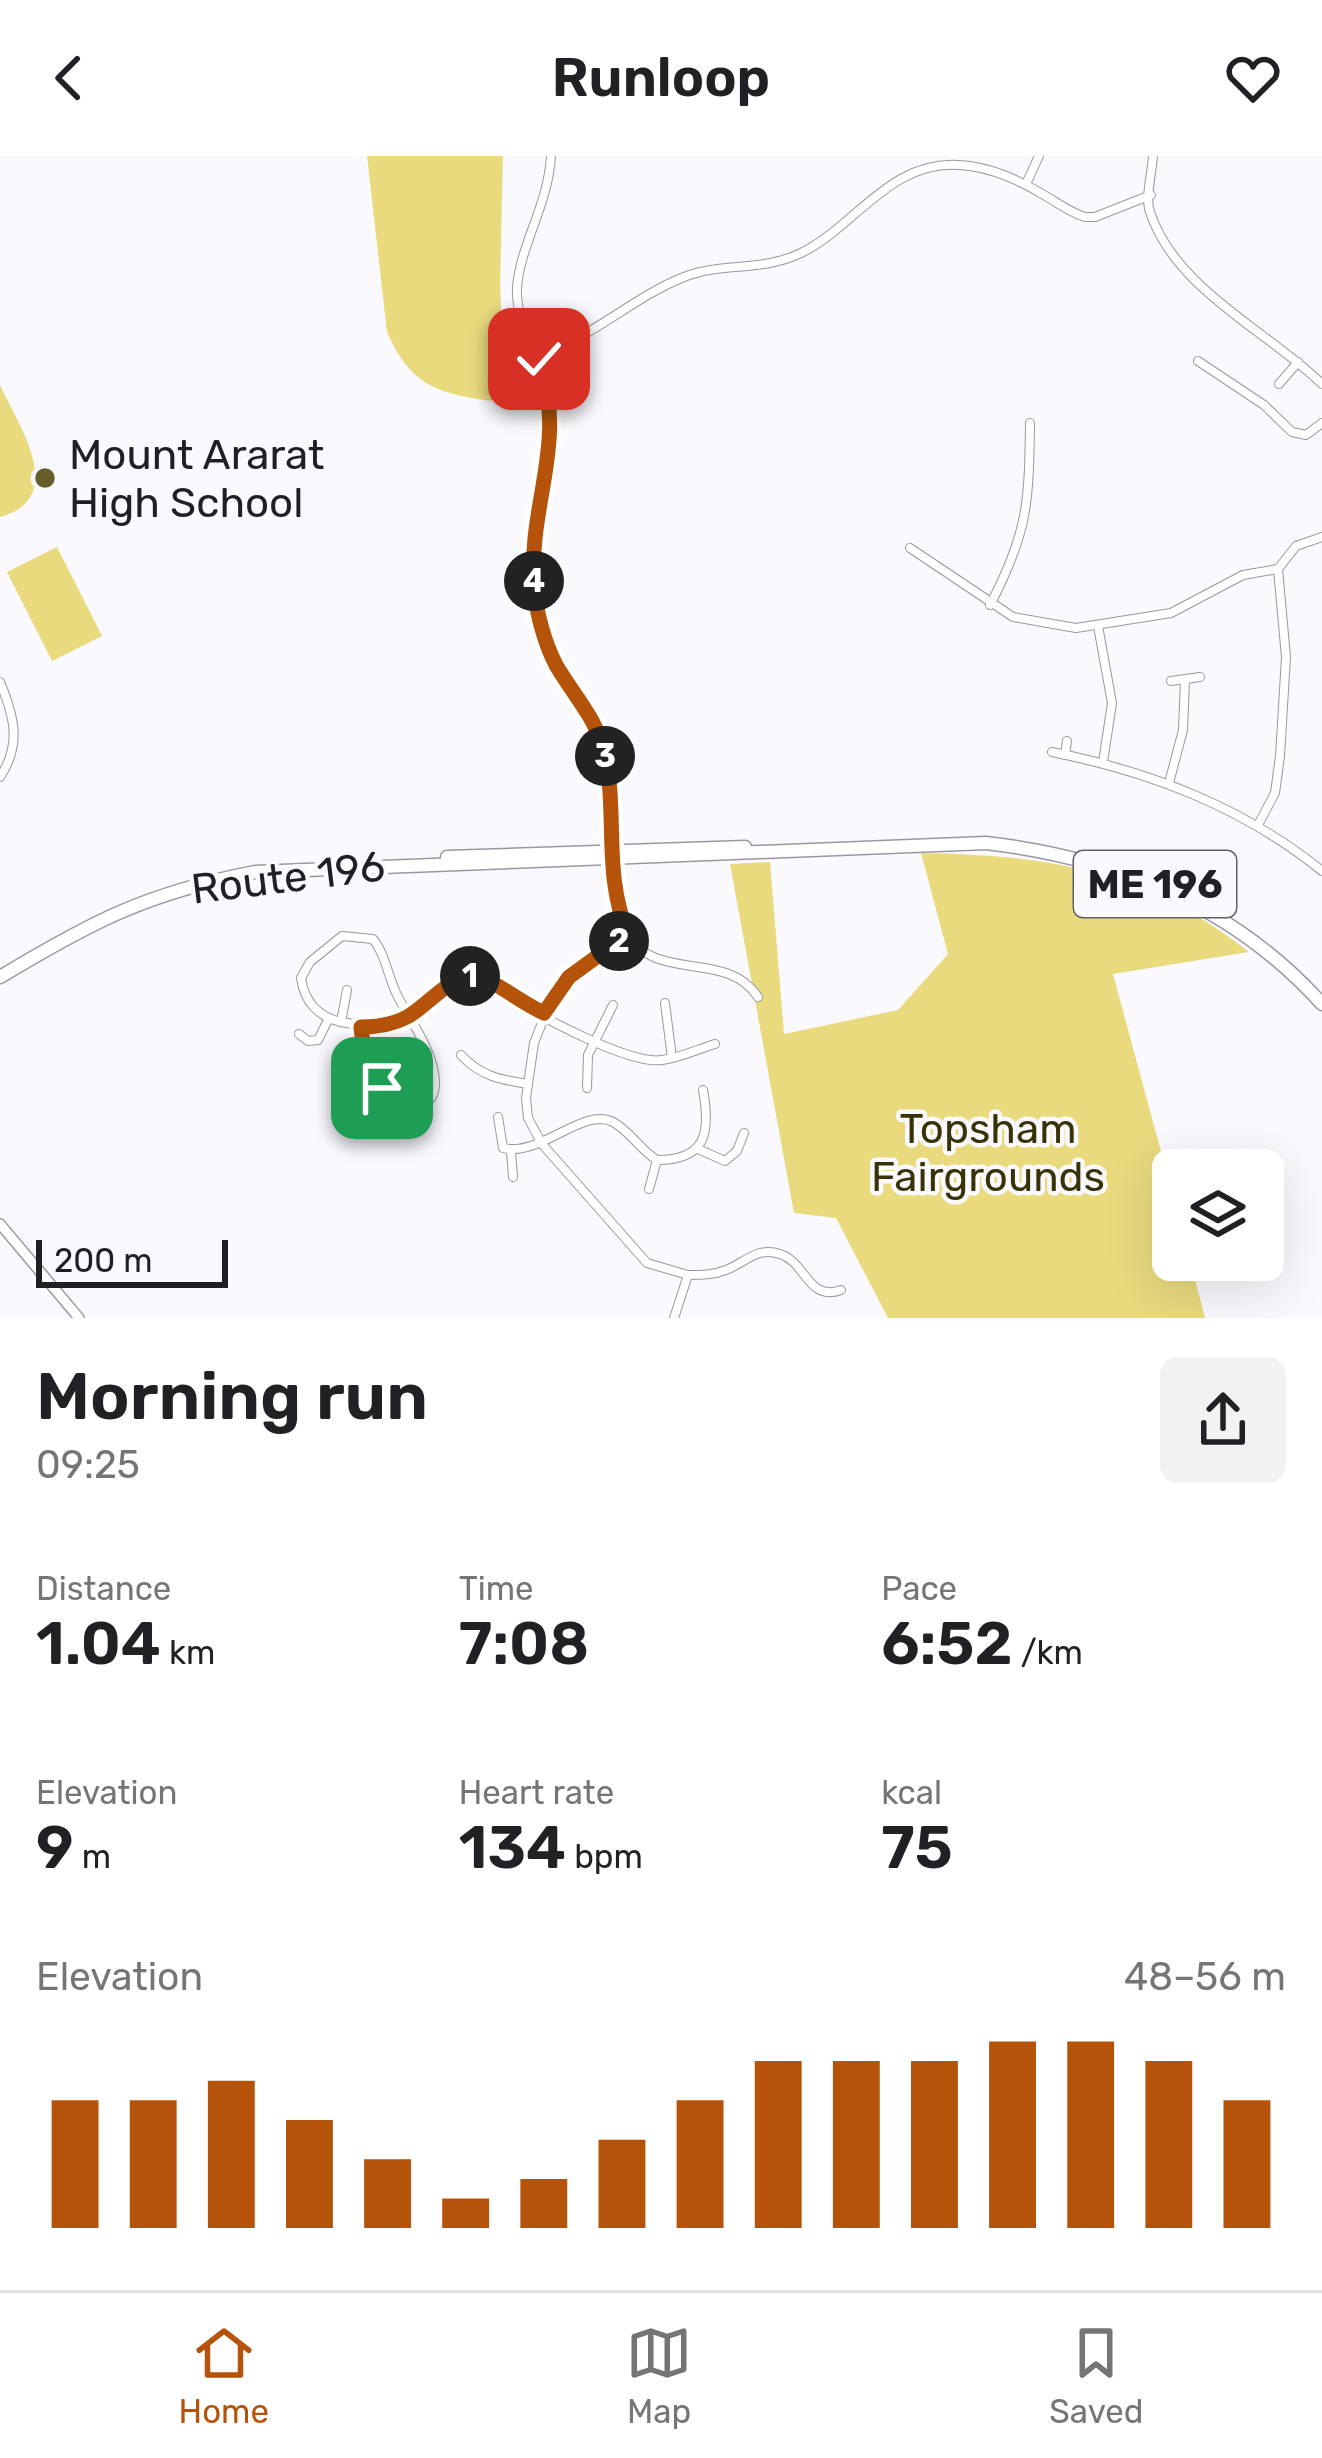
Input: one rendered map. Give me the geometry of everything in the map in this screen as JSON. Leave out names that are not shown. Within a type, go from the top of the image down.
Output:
[{"type":"highway","name":"Route 196","points":[[0,967],[136,903],[207,881],[304,868],[424,858],[986,843],[1041,849],[1110,866],[1181,895],[1276,960],[1322,1004]]},
{"type":"highway","name":"Route 196","points":[[0,977],[40,950]]},
{"type":"main road","points":[[0,1225],[79,1318]]},
{"type":"street","points":[[551,156],[542,212],[517,286],[519,313],[537,355],[552,420],[549,466],[535,528],[535,591],[555,662],[604,748],[618,912],[628,934],[647,954],[666,963],[715,967],[738,976],[758,997]]},
{"type":"street","points":[[1026,184],[1039,156]]},
{"type":"street","points":[[1154,156],[1148,206],[1193,277],[1322,384]]},
{"type":"street","points":[[537,355],[688,275],[763,267],[796,256],[834,235],[888,186],[921,170],[969,166],[1026,184],[1084,217],[1111,212],[1151,195]]},
{"type":"street","points":[[1198,361],[1245,391],[1299,436],[1310,434],[1322,423]]},
{"type":"street","points":[[1279,384],[1298,362]]},
{"type":"street","points":[[990,604],[1016,555],[1029,502],[1030,423]]},
{"type":"street","points":[[1258,825],[1275,793],[1280,756],[1286,657],[1278,569],[1296,546],[1322,537]]},
{"type":"street","points":[[910,548],[1013,617],[1076,628],[1171,613],[1244,575],[1278,569]]},
{"type":"street","points":[[1099,626],[1112,703],[1103,762]]},
{"type":"street","points":[[1172,681],[1200,677]]},
{"type":"street","points":[[1169,783],[1183,730],[1185,680]]},
{"type":"street","points":[[0,682],[14,717],[15,737],[0,776]]},
{"type":"street","points":[[1065,754],[1067,741]]},
{"type":"street","points":[[1052,752],[1169,783],[1258,825],[1322,871]]},
{"type":"street","points":[[628,934],[569,977],[544,1013],[528,1084],[528,1118],[542,1144],[646,1263],[688,1275],[712,1275],[748,1256],[783,1254],[819,1290],[831,1294],[841,1290]]},
{"type":"street","points":[[361,1027],[366,1068],[374,1081],[406,1104],[421,1105],[432,1097],[434,1074],[423,1043],[408,1016],[388,978],[383,951],[373,939],[342,936],[310,962],[302,978],[310,1003],[341,1022],[361,1027],[391,1024],[408,1016],[454,982],[475,975],[626,1057],[660,1061],[716,1044]]},
{"type":"street","points":[[341,1022],[347,990]]},
{"type":"street","points":[[665,1003],[672,1058]]},
{"type":"street","points":[[586,1088],[588,1055],[613,1005]]},
{"type":"street","points":[[298,1034],[308,1041],[318,1040],[329,1018]]},
{"type":"street","points":[[461,1055],[472,1067],[496,1079],[528,1084]]},
{"type":"street","points":[[511,1151],[542,1144],[586,1121],[606,1119],[657,1160],[677,1160],[698,1149],[707,1115],[703,1090]]},
{"type":"street","points":[[498,1117],[500,1142],[511,1151],[513,1178]]},
{"type":"street","points":[[698,1149],[725,1161],[744,1133]]},
{"type":"street","points":[[649,1189],[657,1160]]},
{"type":"street","points":[[674,1318],[688,1275]]},
{"type":"green space","points":[[367,156],[503,156],[504,379],[491,401],[428,384],[396,350],[387,332]]},
{"type":"green space","points":[[0,385],[27,440],[35,478],[32,494],[21,508],[0,517]]},
{"type":"green space","points":[[57,547],[102,636],[52,661],[7,572]]},
{"type":"green space","name":"Topsham Fairgrounds","points":[[921,853],[1012,858],[1094,873],[1172,903],[1249,952],[1113,974],[1160,1149],[1152,1149],[1152,1281],[1195,1281],[1205,1318],[888,1318],[836,1218],[794,1213],[730,864],[770,862],[784,1034],[898,1010],[948,954]]},
{"type":"place","name":"Mount Ararat High School","points":[[45,478]]},
{"type":"route","points":[[382,1088],[366,1068],[361,1027],[391,1024],[454,982],[475,975],[544,1013],[569,977],[628,934],[618,912],[610,851],[604,748],[555,662],[535,591],[532,556],[549,466],[552,420],[539,359]]}]
